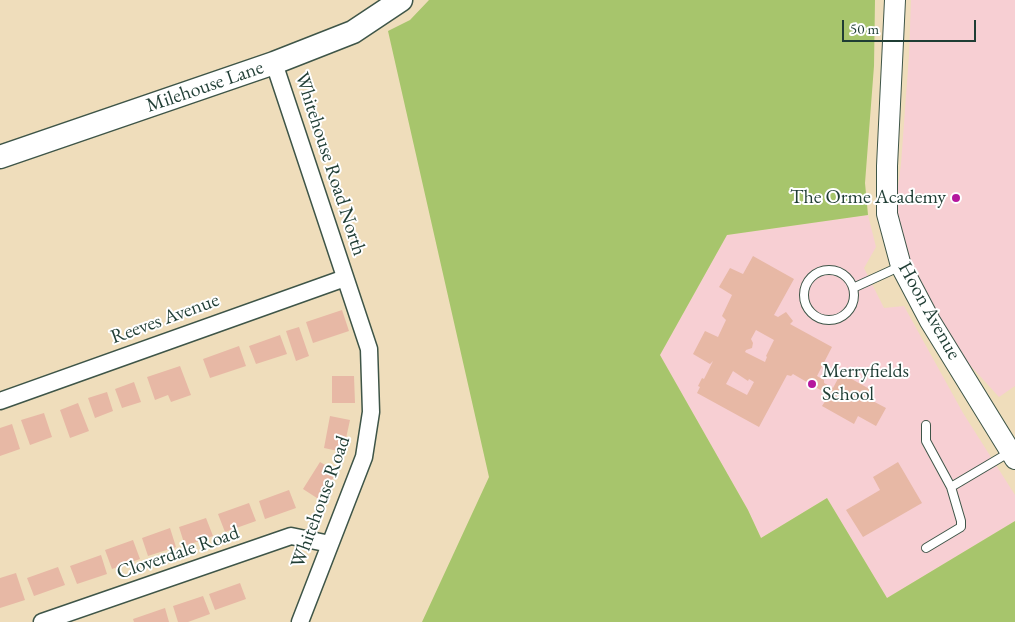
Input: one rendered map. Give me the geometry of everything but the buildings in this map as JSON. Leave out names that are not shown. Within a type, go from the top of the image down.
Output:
[{"type":"main road","name":"Milehouse Lane","points":[[0,157],[274,63],[353,32],[401,0]]},
{"type":"street","name":"Hoon Avenue","points":[[895,0],[887,166],[887,214],[901,266],[930,321],[1013,455]]},
{"type":"street","name":"Whitehouse Road North","points":[[274,63],[345,278]]},
{"type":"street","name":"Reeves Avenue","points":[[0,401],[345,278]]},
{"type":"street","name":"Whitehouse Road","points":[[300,622],[364,458],[371,412],[369,349],[345,278]]},
{"type":"street","name":"Cloverdale Road","points":[[42,622],[290,536],[330,544]]},
{"type":"lane","points":[[853,288],[901,266]]},
{"type":"lane","points":[[827,270],[843,274],[850,280],[853,288],[853,303],[844,315],[837,318],[822,318],[815,315],[805,301],[804,292],[807,284],[819,272],[827,270]]},
{"type":"lane","points":[[926,425],[926,441],[951,487],[962,521],[960,527],[926,548]]},
{"type":"lane","points":[[951,487],[1013,455]]},
{"type":"shaded area","name":"The Orme Academy","points":[[911,0],[1015,0],[1015,386],[999,397],[959,353],[892,232],[901,164]]},
{"type":"shaded area","name":"Merryfields School","points":[[868,215],[876,247],[864,268],[884,308],[904,306],[963,413],[1015,495],[1015,521],[887,598],[827,498],[761,538],[748,510],[660,355],[727,235]]},
{"type":"green space","points":[[429,0],[875,0],[874,66],[865,183],[868,215],[727,235],[660,355],[748,510],[761,538],[827,498],[887,598],[1015,521],[1015,622],[422,622],[489,477],[388,31],[410,20]]},
{"type":"place","name":"The Orme Academy","points":[[956,198]]},
{"type":"place","name":"Merryfields School","points":[[812,384]]}]
